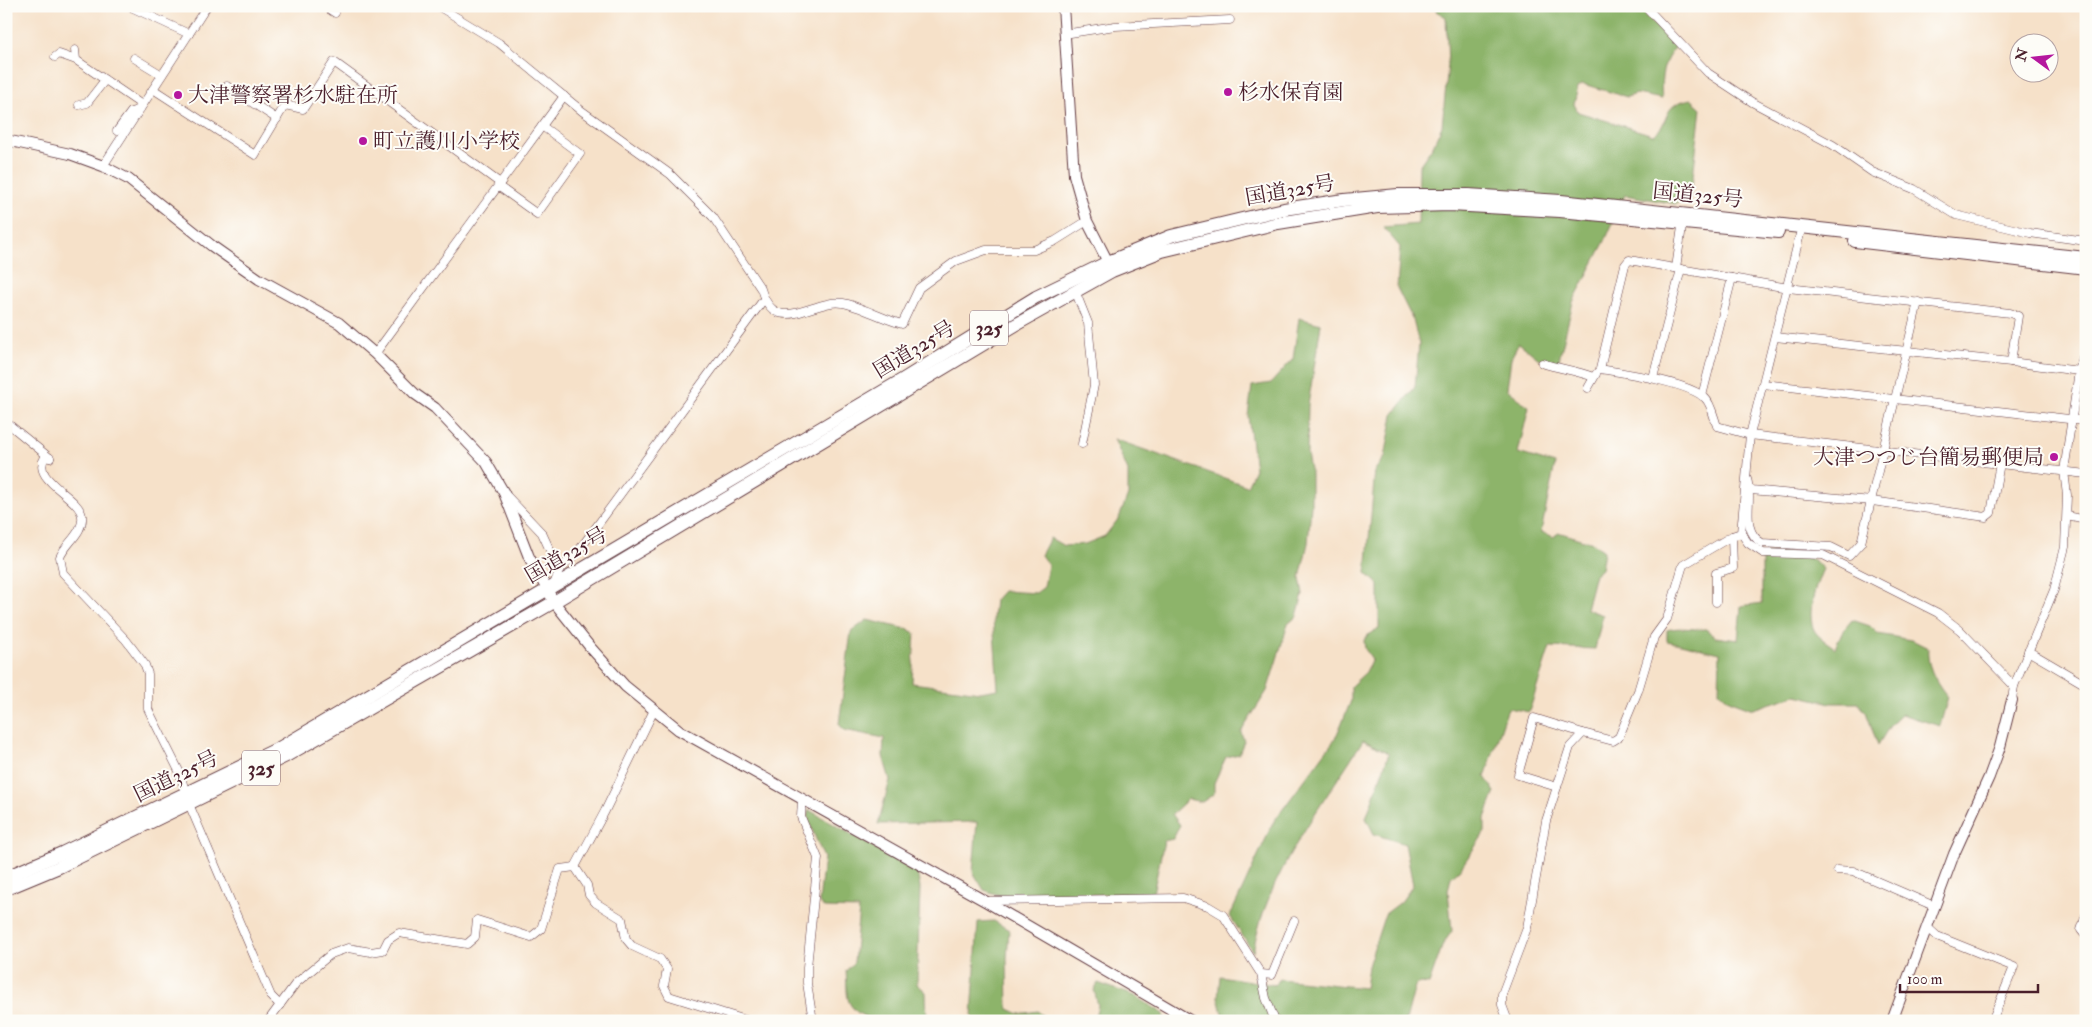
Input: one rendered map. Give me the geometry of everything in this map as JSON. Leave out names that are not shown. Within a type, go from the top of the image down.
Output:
[{"type":"highway","name":"国道325号","points":[[6,889],[59,867],[281,747],[894,385],[1036,297],[1110,266],[1171,236],[1284,209],[1398,195],[1468,195],[1561,201],[1683,219],[2086,258]]},
{"type":"highway","name":"国道325号","points":[[1801,230],[2086,268]]},
{"type":"highway","name":"国道325号","points":[[6,877],[286,756],[554,602],[1017,324],[1076,293],[1110,266]]},
{"type":"street","points":[[134,6],[133,8],[189,34]]},
{"type":"street","points":[[103,166],[207,6]]},
{"type":"street","points":[[324,6],[335,13]]},
{"type":"street","points":[[438,6],[499,43],[564,96],[670,174],[713,217],[761,289],[764,299],[784,314],[795,315],[828,302],[844,303],[902,324],[919,288],[956,261],[986,250],[1034,250],[1055,241],[1087,221]]},
{"type":"street","points":[[1063,6],[1072,158],[1078,191],[1087,221],[1110,266]]},
{"type":"street","points":[[1645,6],[1708,73],[1752,102],[1833,145],[1872,172],[1914,189],[1956,215],[2030,233],[2086,241]]},
{"type":"street","points":[[1064,34],[1115,26],[1230,20]]},
{"type":"street","points":[[75,50],[76,60]]},
{"type":"street","points":[[54,57],[59,54],[76,60],[141,107]]},
{"type":"street","points":[[134,58],[162,75]]},
{"type":"street","points":[[153,90],[255,155],[285,105],[303,110],[334,62],[537,214],[580,154],[542,126]]},
{"type":"street","points":[[80,105],[87,103],[105,80]]},
{"type":"street","points":[[227,86],[277,119]]},
{"type":"street","points":[[375,354],[564,96]]},
{"type":"street","points":[[117,131],[131,112],[141,107]]},
{"type":"street","points":[[6,140],[70,154],[103,166],[128,179],[212,246],[259,279],[339,323],[375,354],[415,394],[435,408],[486,462],[504,493],[529,557],[550,587],[554,602],[590,648],[619,680],[679,730],[985,902],[1191,1021]]},
{"type":"street","points":[[1653,378],[1678,268],[1683,219]]},
{"type":"street","points":[[1801,230],[1750,435],[1741,533],[1748,543],[1763,553],[1823,556],[1938,613],[1960,630],[2014,686]]},
{"type":"street","points":[[1588,388],[1593,377],[1600,369],[1625,265],[1629,260],[1788,288],[2010,313],[2018,316],[2011,362]]},
{"type":"street","points":[[1702,396],[1732,278]]},
{"type":"street","points":[[1076,293],[1088,323],[1094,385],[1082,444]]},
{"type":"street","points":[[550,587],[559,570],[577,553],[764,299]]},
{"type":"street","points":[[1746,475],[1751,490],[1748,528],[1753,538],[1762,543],[1831,547],[1849,556],[1861,544],[1918,302]]},
{"type":"street","points":[[1775,337],[2079,371]]},
{"type":"street","points":[[1892,1021],[1954,854],[1989,777],[2000,747],[2014,686],[2054,590],[2065,547],[2067,516],[2064,471],[2079,371],[2086,347]]},
{"type":"street","points":[[1542,363],[1557,368],[1577,371],[1593,377]]},
{"type":"street","points":[[1600,369],[1653,378],[1702,396],[1706,399],[1717,426],[1750,435],[1884,449],[2086,474]]},
{"type":"street","points":[[1763,384],[2086,421]]},
{"type":"street","points":[[6,422],[50,458],[45,457],[43,460],[45,474],[78,508],[82,516],[81,524],[63,550],[60,564],[63,573],[126,640],[145,665],[148,674],[148,709],[180,771],[188,798],[270,996],[280,1005]]},
{"type":"street","points":[[1751,490],[1872,501],[1986,517],[1991,513],[2000,463]]},
{"type":"street","points":[[504,493],[542,532],[559,570]]},
{"type":"street","points":[[2067,516],[2086,520]]},
{"type":"street","points":[[1557,787],[1518,775],[1534,718],[1613,741],[1619,737],[1638,691],[1654,637],[1667,619],[1683,565],[1732,536],[1741,533]]},
{"type":"street","points":[[1716,602],[1716,573],[1733,568],[1732,536]]},
{"type":"street","points":[[2028,651],[2086,685]]},
{"type":"street","points":[[574,867],[606,811],[654,710]]},
{"type":"street","points":[[1508,1021],[1502,1006],[1502,994],[1527,928],[1546,821],[1570,747],[1583,733]]},
{"type":"street","points":[[802,800],[801,817],[818,858],[807,966],[807,983],[813,1021]]},
{"type":"street","points":[[268,1021],[296,982],[331,954],[348,948],[371,952],[383,950],[388,940],[399,933],[467,944],[475,937],[476,920],[530,937],[540,929],[560,869],[574,867]]},
{"type":"street","points":[[574,867],[587,885],[589,895],[596,903],[622,919],[626,939],[632,946],[660,959],[667,969],[664,986],[669,996],[749,1021]]},
{"type":"street","points":[[1837,870],[1853,870],[1934,906]]},
{"type":"street","points":[[985,902],[1183,898],[1208,906],[1223,915],[1261,974],[1266,998],[1275,1021]]},
{"type":"street","points":[[2086,915],[2081,930],[2086,936]]},
{"type":"street","points":[[1261,974],[1272,975],[1294,921]]},
{"type":"street","points":[[1926,926],[1937,936],[2014,967],[1994,1016]]},
{"type":"green space","points":[[1436,6],[1637,6],[1676,47],[1671,52],[1663,71],[1662,99],[1637,94],[1627,97],[1583,84],[1578,87],[1574,104],[1578,112],[1653,135],[1659,130],[1674,105],[1691,99],[1701,108],[1691,194],[1676,204],[1625,195],[1605,241],[1573,302],[1558,364],[1539,359],[1519,343],[1511,358],[1507,389],[1529,407],[1518,453],[1555,464],[1541,532],[1554,537],[1558,532],[1593,543],[1604,551],[1601,569],[1595,574],[1586,609],[1603,615],[1595,649],[1550,647],[1529,712],[1508,708],[1485,777],[1495,792],[1485,818],[1485,832],[1460,869],[1451,877],[1448,891],[1452,931],[1443,944],[1429,984],[1420,983],[1415,986],[1406,1021],[1224,1021],[1218,997],[1220,976],[1274,985],[1280,979],[1365,988],[1368,966],[1385,914],[1401,902],[1413,885],[1405,844],[1374,834],[1366,818],[1389,753],[1363,740],[1283,868],[1260,923],[1253,952],[1230,916],[1274,821],[1335,739],[1351,701],[1351,686],[1366,672],[1372,659],[1365,649],[1364,640],[1369,634],[1379,629],[1379,585],[1366,573],[1375,470],[1385,457],[1393,415],[1415,387],[1419,344],[1413,320],[1397,288],[1400,247],[1383,227],[1418,224],[1419,166],[1433,146],[1442,126],[1448,65],[1446,17],[1436,11]]},
{"type":"green space","points":[[1299,318],[1321,324],[1308,405],[1307,454],[1311,474],[1311,506],[1308,543],[1300,578],[1303,594],[1297,616],[1288,624],[1267,691],[1241,732],[1244,741],[1239,754],[1226,757],[1214,783],[1214,794],[1202,802],[1188,799],[1172,814],[1180,825],[1173,839],[1164,841],[1153,893],[1004,897],[984,890],[973,872],[977,822],[878,824],[890,780],[883,756],[884,738],[844,730],[839,724],[851,632],[867,620],[907,629],[915,633],[912,683],[980,692],[998,689],[993,618],[995,600],[1003,591],[1036,593],[1044,587],[1048,565],[1041,555],[1050,538],[1064,546],[1085,544],[1105,536],[1119,518],[1128,495],[1128,471],[1114,439],[1247,486],[1255,469],[1248,416],[1252,386],[1271,383],[1293,359]]},
{"type":"green space","points":[[1769,552],[1799,554],[1812,559],[1823,569],[1811,607],[1812,623],[1818,635],[1835,648],[1842,632],[1852,620],[1870,626],[1878,634],[1912,640],[1928,648],[1933,674],[1948,697],[1940,726],[1901,714],[1891,724],[1878,745],[1866,712],[1858,703],[1831,703],[1796,695],[1753,709],[1729,700],[1719,691],[1720,653],[1667,641],[1667,630],[1681,628],[1706,629],[1715,637],[1738,640],[1741,606],[1762,603],[1762,557]]},
{"type":"green space","points":[[809,810],[917,872],[920,888],[917,984],[926,992],[927,1021],[894,1022],[872,1019],[863,1016],[849,1002],[846,971],[854,962],[859,909],[824,908],[819,902],[824,858],[808,820]]},
{"type":"green space","points":[[994,921],[1009,930],[1007,958],[1008,1009],[1019,1014],[1038,1011],[1048,1021],[975,1021],[972,1016],[978,922]]},
{"type":"green space","points":[[1098,983],[1135,996],[1164,1014],[1165,1021],[1094,1021],[1098,1005],[1094,990]]},
{"type":"place","name":"杉水保育園","points":[[1228,92]]},
{"type":"place","name":"大津警察署杉水駐在所","points":[[178,95]]},
{"type":"place","name":"町立護川小学校","points":[[363,141]]},
{"type":"place","name":"大津つつじ台簡易郵便局","points":[[2054,457]]}]
